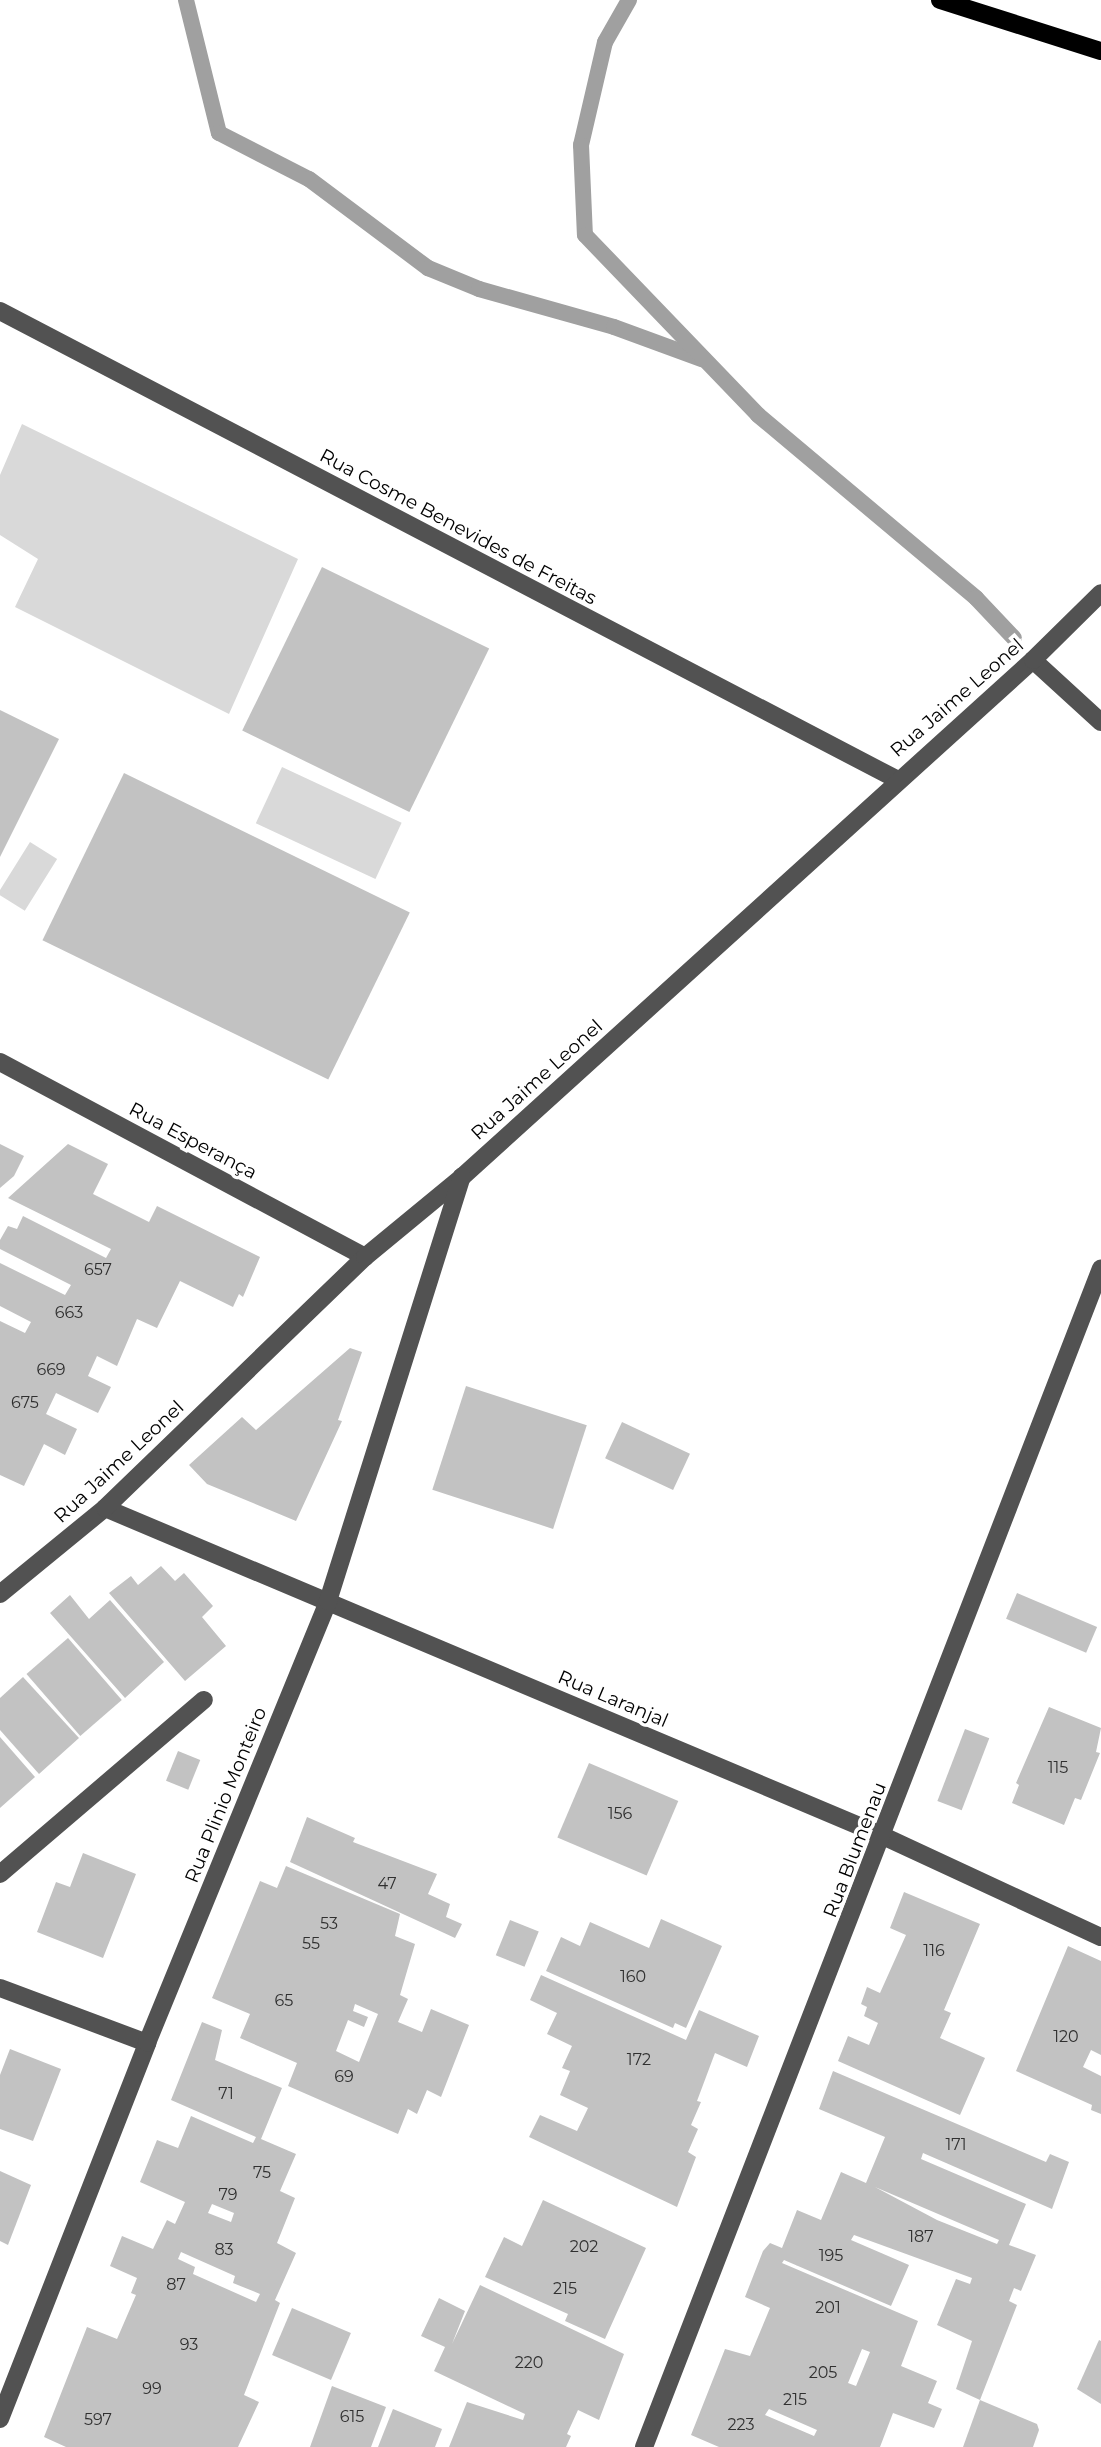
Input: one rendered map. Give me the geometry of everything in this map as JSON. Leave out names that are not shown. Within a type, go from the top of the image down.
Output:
[{"type":"main road","points":[[940,0],[1101,51]]},
{"type":"street","name":"Rua Cosme Benevides de Freitas","points":[[0,311],[896,779]]},
{"type":"street","name":"Rua Jaime Leonel","points":[[0,1594],[105,1508],[365,1256],[462,1177],[896,779],[1033,660],[1101,593]]},
{"type":"street","points":[[1033,660],[1101,722]]},
{"type":"street","name":"Rua Esperança","points":[[0,1062],[365,1256]]},
{"type":"street","name":"Rua Plinio Monteiro","points":[[0,2419],[147,2043],[328,1601],[462,1177]]},
{"type":"street","name":"Rua Blumenau","points":[[644,2447],[1101,1268]]},
{"type":"street","name":"Rua Laranjal","points":[[105,1508],[883,1836],[1101,1937]]},
{"type":"street","points":[[0,1874],[204,1700]]},
{"type":"street","points":[[0,1987],[147,2043]]},
{"type":"shaded area","points":[[22,424],[298,559],[229,714],[15,607],[38,559],[0,535],[0,475]]},
{"type":"shaded area","points":[[282,767],[402,823],[375,879],[256,823]]},
{"type":"shaded area","points":[[30,842],[57,859],[25,911],[0,895],[0,890]]},
{"type":"building","points":[[322,567],[489,649],[409,812],[242,731]]},
{"type":"building","points":[[0,710],[59,739],[0,857]]},
{"type":"building","points":[[124,773],[410,912],[328,1080],[42,940]]},
{"type":"building","points":[[0,1144],[24,1156],[14,1176],[0,1188]]},
{"type":"building","points":[[68,1144],[108,1164],[93,1194],[149,1222],[157,1206],[260,1257],[243,1297],[239,1294],[233,1307],[180,1281],[157,1328],[137,1319],[117,1366],[97,1356],[88,1376],[111,1387],[98,1413],[56,1393],[46,1414],[77,1429],[65,1455],[44,1444],[24,1486],[0,1475],[0,1321],[25,1333],[31,1322],[0,1306],[0,1263],[65,1295],[71,1285],[0,1249],[0,1240],[8,1226],[17,1229],[23,1216],[106,1258],[111,1249],[8,1198]]},
{"type":"building","points":[[350,1348],[362,1352],[338,1420],[342,1421],[296,1521],[207,1484],[189,1465],[242,1417],[256,1430]]},
{"type":"building","points":[[466,1386],[587,1425],[553,1529],[432,1490]]},
{"type":"building","points":[[622,1422],[690,1454],[673,1490],[605,1458]]},
{"type":"building","points":[[161,1566],[175,1581],[184,1573],[213,1606],[202,1617],[226,1646],[185,1681],[109,1593],[131,1576],[138,1585]]},
{"type":"building","points":[[1017,1593],[1097,1627],[1086,1653],[1006,1619]]},
{"type":"building","points":[[70,1595],[89,1619],[110,1600],[164,1662],[125,1698],[50,1613]]},
{"type":"building","points":[[68,1638],[122,1700],[80,1736],[26,1674]]},
{"type":"building","points":[[23,1677],[79,1738],[39,1774],[0,1730],[0,1698]]},
{"type":"building","points":[[1049,1707],[1101,1728],[1096,1752],[1100,1753],[1081,1800],[1075,1798],[1064,1825],[1012,1803],[1019,1785],[1016,1783]]},
{"type":"building","points":[[965,1729],[989,1738],[962,1810],[937,1801]]},
{"type":"building","points":[[0,1737],[35,1777],[0,1808]]},
{"type":"building","points":[[178,1751],[200,1760],[188,1790],[166,1781]]},
{"type":"building","points":[[589,1763],[678,1801],[647,1875],[557,1838]]},
{"type":"building","points":[[307,1817],[355,1838],[353,1842],[437,1874],[428,1894],[450,1904],[446,1917],[462,1924],[455,1938],[290,1862]]},
{"type":"building","points":[[83,1853],[136,1874],[103,1958],[37,1932],[56,1882],[70,1887]]},
{"type":"building","points":[[286,1866],[400,1914],[395,1936],[415,1944],[400,1995],[408,1999],[398,2022],[422,2032],[431,2009],[469,2025],[441,2097],[427,2090],[417,2114],[408,2109],[398,2134],[288,2086],[297,2063],[240,2038],[250,2014],[212,1998],[260,1881],[277,1888]],"holes":[[[355,2004],[378,2014],[359,2062],[336,2051],[348,2020],[364,2027],[368,2017],[353,2011]]]},
{"type":"building","points":[[904,1892],[980,1924],[944,2010],[951,2013],[940,2038],[985,2058],[960,2115],[838,2061],[848,2036],[869,2045],[878,2023],[864,2016],[867,2007],[861,2004],[867,1987],[880,1993],[906,1935],[890,1928]]},
{"type":"building","points":[[661,1919],[722,1946],[686,2028],[675,2023],[673,2028],[546,1971],[561,1937],[580,1946],[590,1922],[649,1948]]},
{"type":"building","points":[[510,1920],[539,1932],[525,1967],[496,1955]]},
{"type":"building","points":[[1068,1946],[1101,1961],[1101,2055],[1091,2050],[1083,2067],[1101,2076],[1101,2114],[1091,2110],[1092,2105],[1016,2071]]},
{"type":"building","points":[[541,1975],[686,2040],[699,2010],[759,2036],[747,2067],[715,2053],[697,2101],[701,2102],[691,2125],[698,2129],[688,2152],[696,2157],[677,2207],[529,2137],[540,2115],[577,2131],[588,2108],[560,2095],[570,2071],[562,2068],[572,2046],[547,2034],[557,2013],[530,2000]]},
{"type":"building","points":[[202,2022],[222,2030],[215,2060],[282,2088],[261,2139],[296,2154],[280,2191],[295,2198],[277,2243],[296,2253],[275,2300],[280,2303],[244,2395],[259,2402],[238,2447],[66,2447],[44,2437],[87,2327],[117,2339],[136,2295],[131,2293],[137,2278],[110,2266],[122,2236],[153,2249],[167,2220],[175,2224],[185,2202],[140,2182],[157,2140],[178,2148],[191,2116],[253,2143],[256,2137],[171,2100]],"holes":[[[212,2204],[234,2213],[231,2222],[208,2213]],[[181,2252],[235,2276],[233,2283],[260,2294],[256,2302],[193,2274],[195,2267],[178,2259]]]},
{"type":"building","points":[[10,2049],[61,2069],[33,2141],[0,2129],[0,2075]]},
{"type":"building","points":[[833,2071],[1046,2162],[1050,2154],[1069,2162],[1052,2209],[923,2153],[921,2159],[1026,2204],[1009,2245],[1036,2255],[1021,2291],[1014,2288],[1009,2301],[1017,2305],[980,2400],[956,2389],[972,2341],[937,2325],[956,2279],[970,2284],[972,2278],[854,2235],[851,2240],[909,2265],[891,2306],[784,2260],[782,2263],[918,2321],[901,2366],[937,2381],[928,2403],[942,2409],[934,2428],[893,2413],[880,2447],[719,2447],[691,2435],[725,2349],[750,2356],[770,2308],[745,2297],[763,2251],[770,2243],[782,2248],[797,2210],[821,2220],[841,2172],[866,2183],[885,2137],[819,2109]],"holes":[[[875,2187],[999,2240],[997,2244],[937,2220]],[[862,2349],[870,2352],[856,2386],[848,2383]],[[769,2409],[817,2430],[814,2436],[765,2415]]]},
{"type":"building","points":[[0,2171],[31,2185],[8,2245],[0,2241]]},
{"type":"building","points":[[543,2200],[646,2248],[605,2339],[565,2321],[568,2314],[485,2277],[504,2237],[522,2246]]},
{"type":"building","points":[[480,2285],[624,2354],[599,2420],[578,2410],[567,2434],[571,2436],[566,2447],[449,2447],[467,2402],[523,2420],[525,2414],[434,2371],[445,2347],[421,2336],[439,2298],[465,2311],[452,2344]]},
{"type":"building","points":[[292,2308],[351,2333],[331,2380],[272,2355]]},
{"type":"building","points":[[1099,2340],[1101,2341],[1101,2404],[1077,2389]]},
{"type":"building","points":[[332,2386],[386,2407],[371,2447],[310,2447]]},
{"type":"building","points":[[980,2400],[1037,2424],[1039,2430],[1033,2447],[963,2447]]},
{"type":"building","points":[[393,2409],[442,2429],[435,2447],[378,2447]]},
{"type":"waterway","points":[[186,0],[219,133],[309,179],[428,268],[479,289],[614,327],[701,359]]},
{"type":"waterway","points":[[629,0],[605,42],[581,145],[585,235],[758,415],[976,598],[1014,638]]}]
